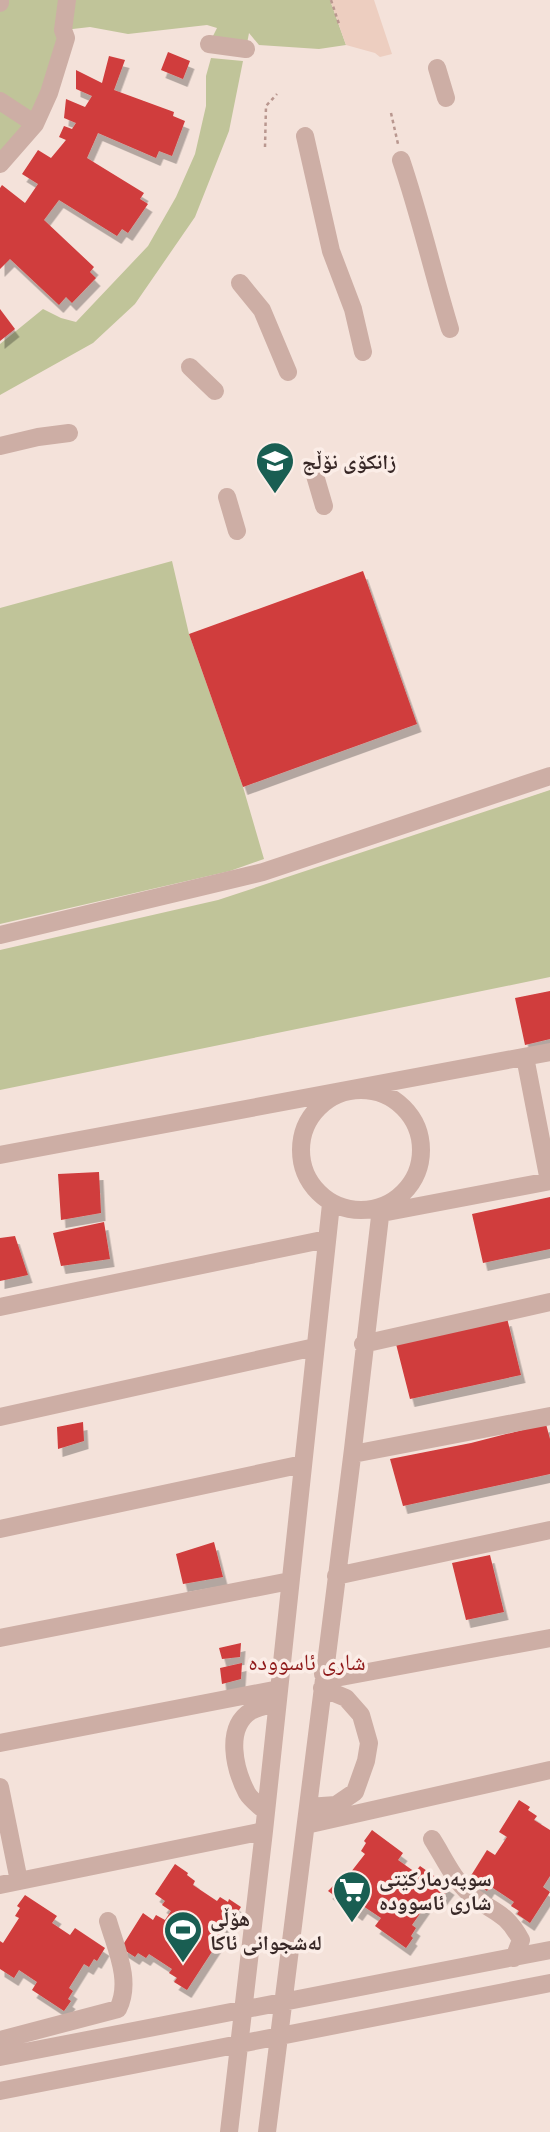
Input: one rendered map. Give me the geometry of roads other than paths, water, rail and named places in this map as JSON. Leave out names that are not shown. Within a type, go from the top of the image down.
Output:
[{"type":"street","points":[[0,164],[35,124],[49,93],[66,38],[63,30],[68,0]]},
{"type":"street","points":[[209,44],[246,49]]},
{"type":"street","points":[[437,68],[446,98]]},
{"type":"street","points":[[0,101],[35,124]]},
{"type":"street","points":[[305,136],[331,251],[353,309],[363,352]]},
{"type":"street","points":[[401,160],[421,219],[436,285],[450,329]]},
{"type":"street","points":[[240,283],[262,310],[288,372]]},
{"type":"street","points":[[190,367],[215,391]]},
{"type":"street","points":[[0,446],[69,433]]},
{"type":"street","points":[[314,472],[324,506]]},
{"type":"street","points":[[226,496],[237,531]]},
{"type":"street","points":[[0,935],[263,872],[550,776]]},
{"type":"street","points":[[0,1155],[550,1052]]},
{"type":"street","points":[[267,2132],[353,1454],[363,1344],[380,1211],[398,1199],[411,1185],[419,1167],[421,1148],[418,1129],[408,1112],[394,1099],[376,1091],[356,1090],[338,1094],[321,1104],[309,1119],[301,1137],[300,1156],[305,1175],[316,1192],[331,1204],[347,1210],[380,1211],[550,1181],[525,1057]]},
{"type":"street","points":[[229,2132],[331,1204]]},
{"type":"street","points":[[0,1307],[327,1239]]},
{"type":"street","points":[[363,1344],[550,1302]]},
{"type":"street","points":[[0,1417],[316,1347]]},
{"type":"street","points":[[353,1454],[550,1416]]},
{"type":"street","points":[[0,1529],[303,1464]]},
{"type":"street","points":[[336,1576],[550,1530]]},
{"type":"street","points":[[0,1638],[290,1581]]},
{"type":"street","points":[[323,1681],[550,1638]]},
{"type":"street","points":[[307,1816],[336,1804],[355,1792],[369,1743],[361,1715],[346,1698],[323,1681]]},
{"type":"street","points":[[0,1743],[278,1696]]},
{"type":"street","points":[[266,1812],[248,1795],[237,1768],[233,1744],[237,1729],[249,1712],[278,1696]]},
{"type":"street","points":[[307,1816],[550,1770]]},
{"type":"street","points":[[0,1787],[19,1881]]},
{"type":"street","points":[[0,1885],[264,1831]]},
{"type":"street","points":[[432,1839],[458,1881],[469,1893],[508,1919],[521,1940],[514,1958]]},
{"type":"street","points":[[0,2040],[118,2009],[123,1998],[122,1969],[108,1921]]},
{"type":"street","points":[[0,2057],[550,1950]]},
{"type":"street","points":[[0,2091],[550,1983]]},
{"type":"place","name":"زانکۆی نۆڵج","points":[[275,495]]},
{"type":"place","name":"سوپەرمارکێتی شاری ئاسوودە","points":[[352,1924]]},
{"type":"place","name":"هۆڵی لەشجوانی ئاکا","points":[[183,1964]]},
{"type":"district","name":"شاری ئاسوودە","points":[[307,1661]]}]
